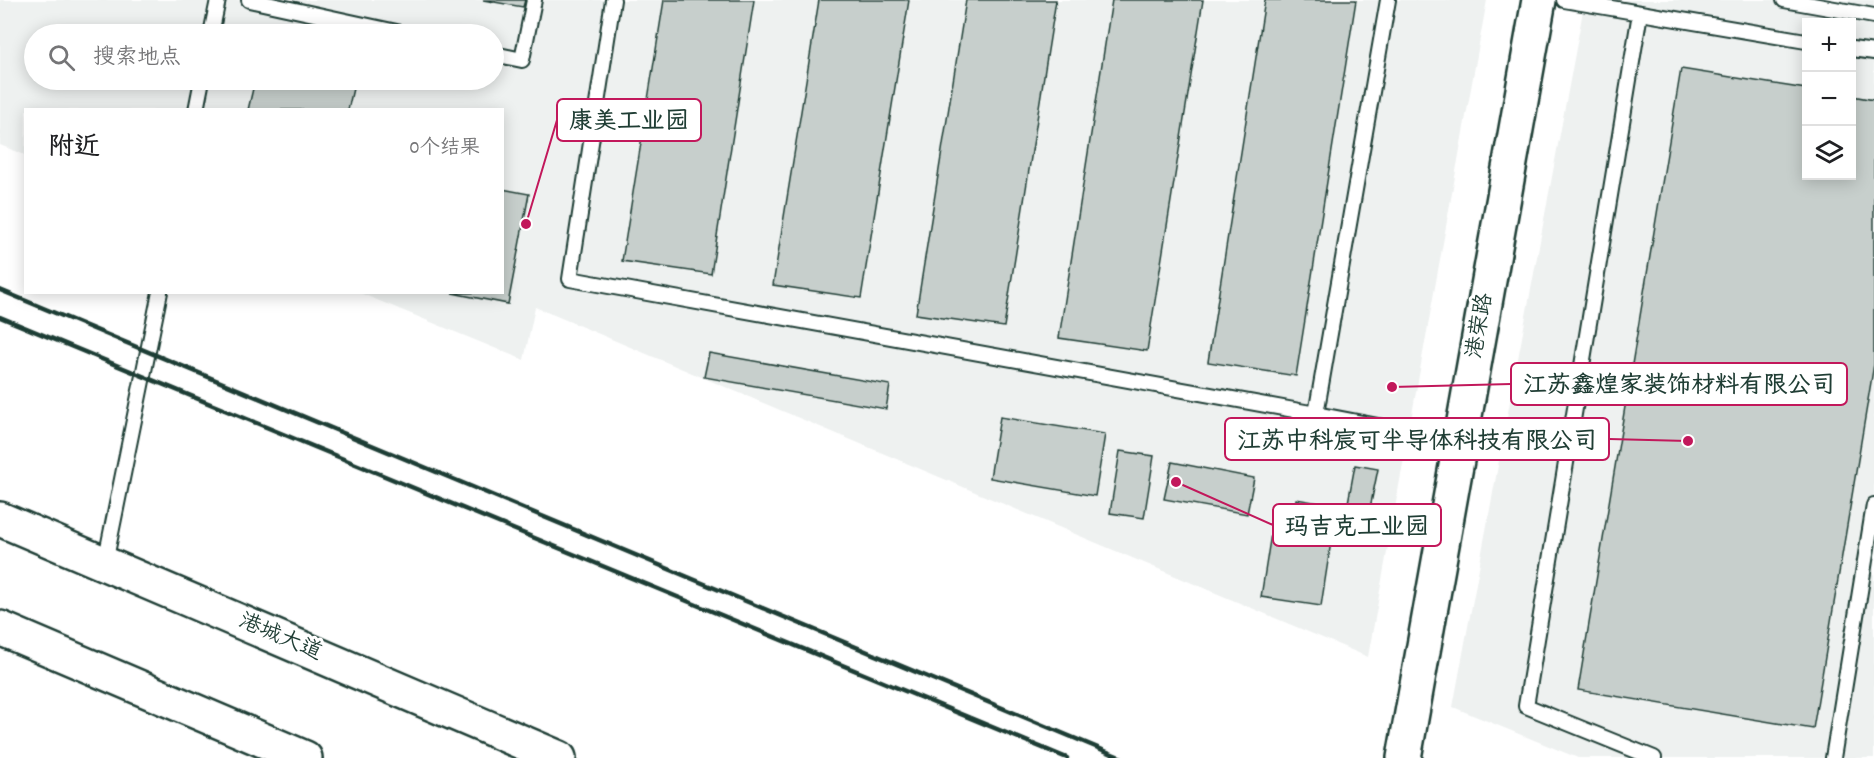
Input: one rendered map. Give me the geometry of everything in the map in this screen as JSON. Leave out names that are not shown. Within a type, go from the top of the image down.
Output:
[{"type":"main road","name":"港荣路","points":[[1404,758],[1539,0]]},
{"type":"main road","name":"港城大道","points":[[0,519],[559,758]]},
{"type":"main road","points":[[0,628],[305,758]]},
{"type":"lane","points":[[214,24],[218,0]]},
{"type":"lane","points":[[249,0],[360,24]]},
{"type":"lane","points":[[504,56],[522,60],[534,0]]},
{"type":"lane","points":[[613,0],[570,279],[1461,442]]},
{"type":"lane","points":[[1316,414],[1388,0]]},
{"type":"lane","points":[[1564,0],[1613,4],[1640,13],[1802,40]]},
{"type":"lane","points":[[1784,0],[1874,16]]},
{"type":"lane","points":[[1640,13],[1526,706],[1654,758]]},
{"type":"lane","points":[[1856,50],[1874,52]]},
{"type":"lane","points":[[196,108],[200,90]]},
{"type":"lane","points":[[105,563],[160,294]]},
{"type":"lane","points":[[1833,758],[1874,505]]},
{"type":"shaded area","points":[[0,0],[1487,0],[1368,657],[535,307],[524,360],[362,294],[504,294],[504,108],[24,108],[24,155],[0,145]]},
{"type":"shaded area","points":[[1585,0],[1874,0],[1874,758],[1578,758],[1453,707]]},
{"type":"building","points":[[483,0],[525,0],[523,7]]},
{"type":"building","points":[[664,0],[754,0],[711,274],[622,261]]},
{"type":"building","points":[[819,0],[909,0],[861,298],[773,285]]},
{"type":"building","points":[[966,0],[1056,0],[1004,327],[916,314]]},
{"type":"building","points":[[1112,0],[1203,0],[1147,351],[1059,338]]},
{"type":"building","points":[[1265,0],[1356,0],[1296,376],[1208,362]]},
{"type":"building","points":[[1681,69],[1802,88],[1802,180],[1856,180],[1856,97],[1874,100],[1874,364],[1813,729],[1578,690]]},
{"type":"building","points":[[253,90],[353,90],[348,108],[248,108]]},
{"type":"building","points":[[504,189],[529,194],[508,304],[457,294],[504,294]]},
{"type":"building","points":[[709,353],[890,385],[886,409],[704,377]]},
{"type":"building","points":[[1000,417],[1105,434],[1095,496],[990,478]]},
{"type":"building","points":[[1120,451],[1154,456],[1144,518],[1110,513]]},
{"type":"building","points":[[1172,462],[1254,478],[1247,514],[1164,499]]},
{"type":"building","points":[[1355,465],[1378,469],[1369,513],[1347,508]]},
{"type":"building","points":[[1296,499],[1320,503],[1318,514],[1335,516],[1321,606],[1261,597],[1275,508],[1294,511]]},
{"type":"railway","points":[[0,290],[1122,758]]},
{"type":"railway","points":[[0,317],[1067,758]]},
{"type":"place","name":"康美工业园","points":[[526,224]]},
{"type":"place","name":"江苏鑫煌家装饰材料有限公司","points":[[1392,387]]},
{"type":"place","name":"江苏中科宸可半导体科技有限公司","points":[[1688,441]]},
{"type":"place","name":"玛吉克工业园","points":[[1176,482]]}]
